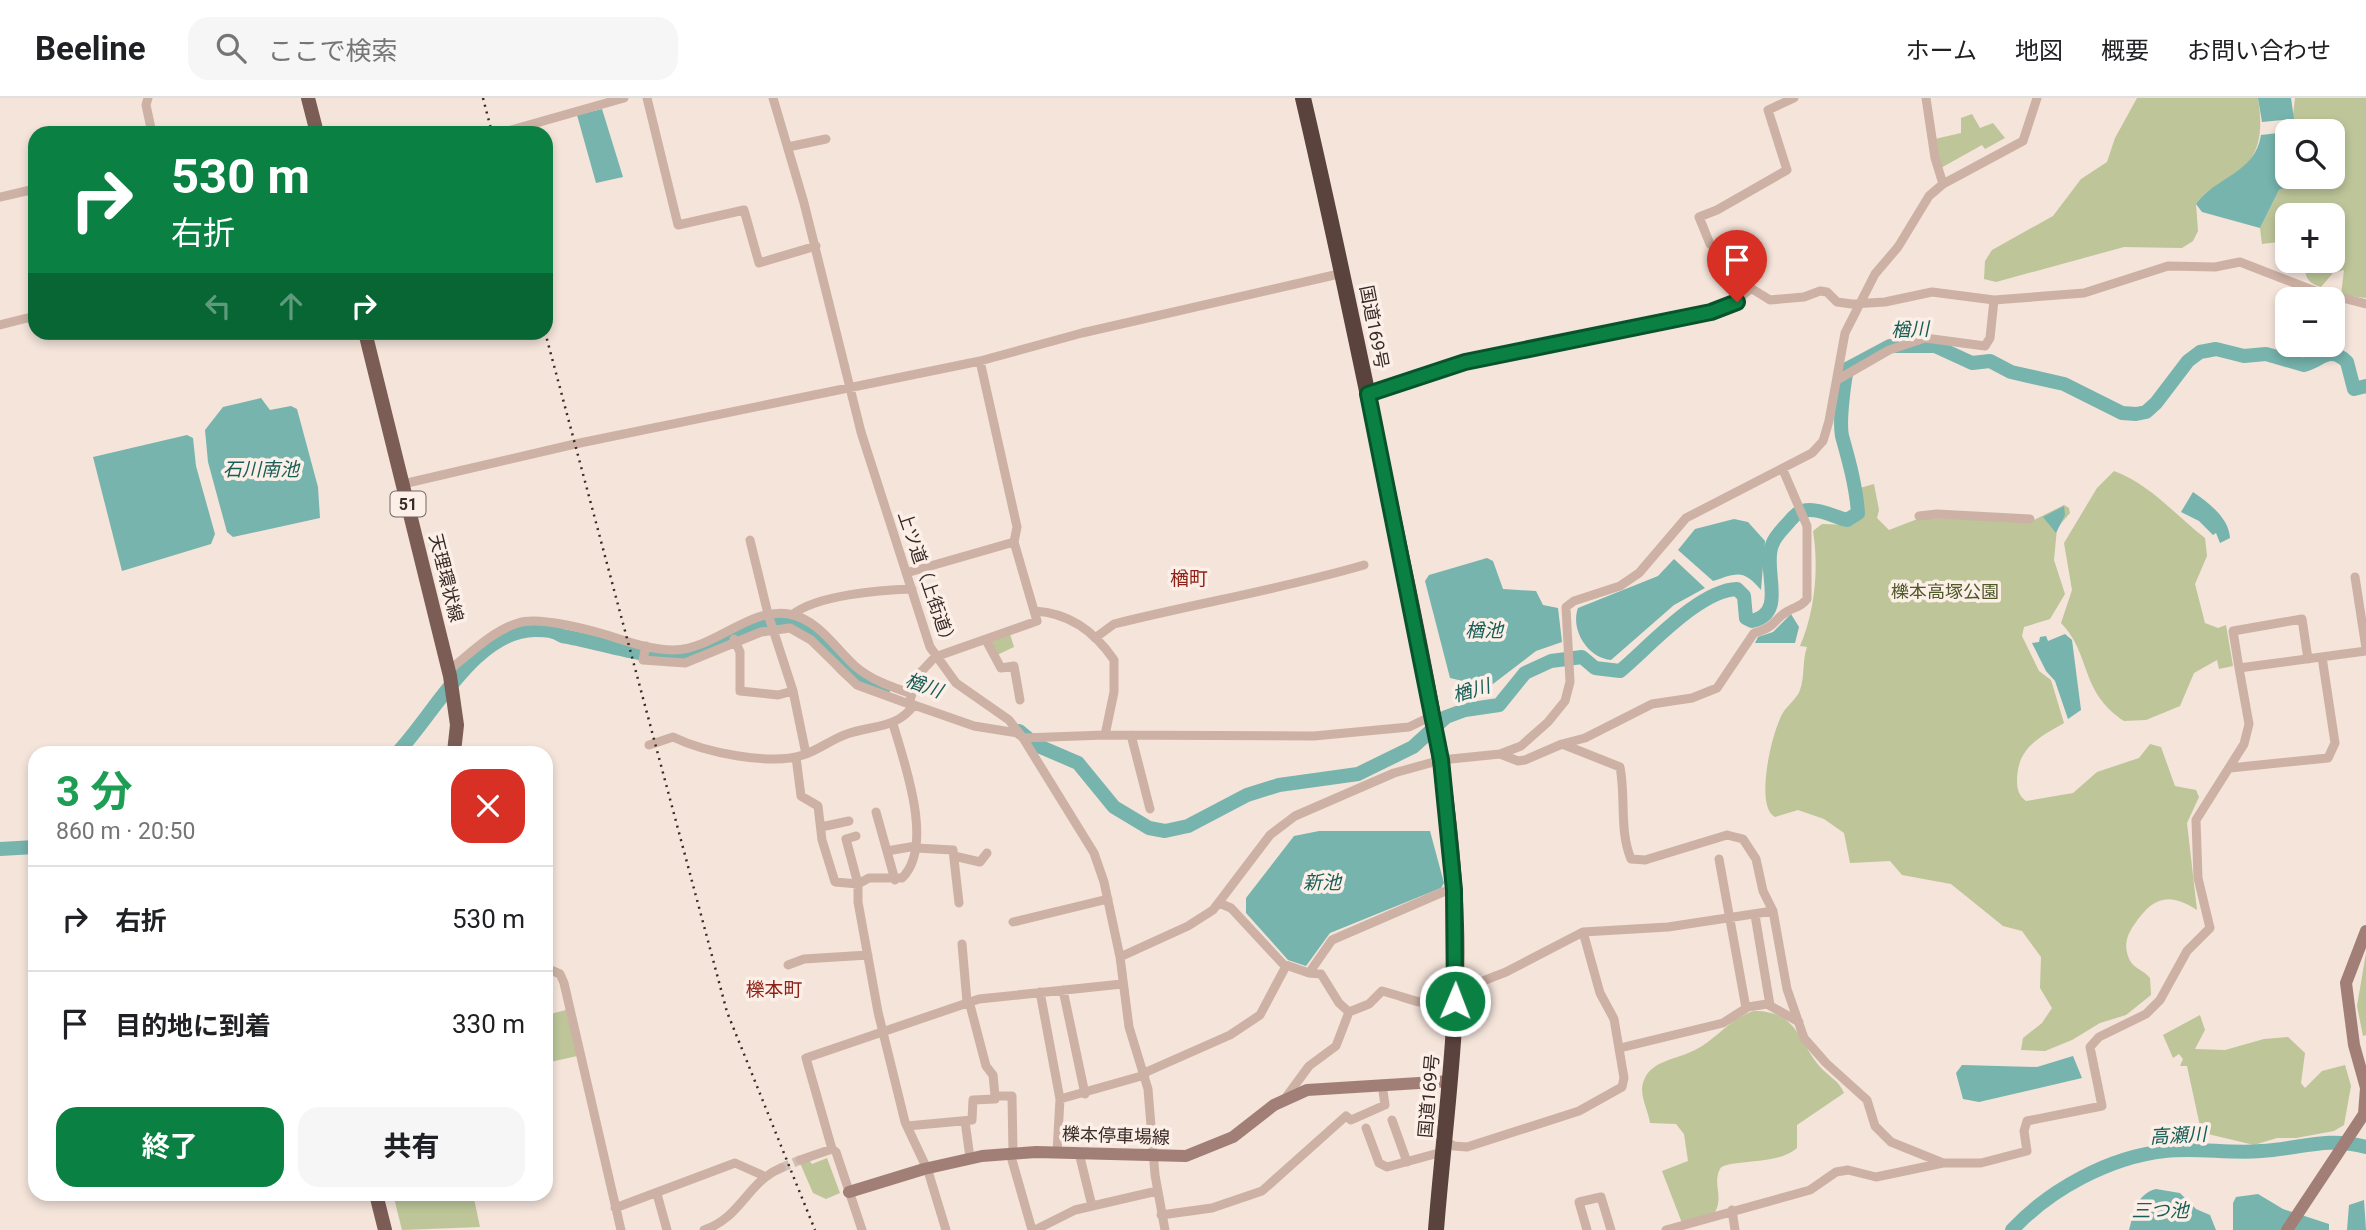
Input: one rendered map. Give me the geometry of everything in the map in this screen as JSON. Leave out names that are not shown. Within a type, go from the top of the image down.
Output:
[{"type":"highway","name":"国道169号","points":[[1303,98],[1343,273],[1441,760],[1454,890],[1456,995],[1451,1081],[1436,1230]]},
{"type":"main road","points":[[309,98],[315,126]]},
{"type":"main road","name":"天理環状線","points":[[367,340],[449,673],[457,725],[455,746]]},
{"type":"main road","points":[[2287,1230],[2364,1114],[2366,1088],[2354,1045],[2346,983],[2366,931]]},
{"type":"main road","name":"櫟本停車場線","points":[[849,1192],[924,1169],[970,1158],[1011,1153],[1186,1156],[1217,1145],[1287,1097],[1324,1087],[1451,1081]]},
{"type":"main road","points":[[378,1201],[385,1230]]},
{"type":"street","points":[[148,98],[146,105],[150,126]]},
{"type":"street","points":[[523,126],[624,98]]},
{"type":"street","points":[[647,98],[678,225],[744,209],[759,262],[816,246]]},
{"type":"street","name":"上ツ道（上街道）","points":[[773,98],[816,246],[849,390],[935,657],[956,683],[1009,720],[1094,853],[1108,898],[1120,957],[1129,1027],[1144,1074],[1157,1191],[1165,1230]]},
{"type":"street","points":[[1794,98],[1768,110],[1787,170],[1699,217],[1710,244],[1725,253],[1735,274],[1750,289],[1770,300],[1804,297],[1820,292],[1827,292],[1837,302],[1862,303],[1885,302],[1932,292],[1994,300],[2084,293],[2168,266],[2215,267],[2240,262],[2315,291],[2366,304]]},
{"type":"street","points":[[1926,98],[1935,158],[1943,184]]},
{"type":"street","points":[[1120,957],[1188,926],[1219,903],[1270,835],[1284,823],[1394,773],[1441,760],[1500,754],[1521,746],[1548,722],[1565,701],[1570,682],[1566,607],[1574,601],[1620,586],[1639,573],[1686,518],[1783,470],[1812,453],[1824,441],[1845,333],[1875,274],[1898,247],[1929,196],[1943,184],[2023,141],[2037,98]]},
{"type":"street","points":[[788,147],[826,139]]},
{"type":"street","points":[[0,197],[28,191]]},
{"type":"street","points":[[403,484],[588,441],[849,390],[980,361],[1082,333],[1343,273]]},
{"type":"street","points":[[1368,394],[1465,362],[1711,312],[1730,306],[1750,289]]},
{"type":"street","points":[[1837,380],[1889,350],[1926,338],[1985,346],[1990,338],[1994,300]]},
{"type":"street","points":[[0,325],[28,318]]},
{"type":"street","points":[[649,745],[673,737],[689,745],[752,757],[796,757],[806,754],[845,734],[893,724],[911,700],[917,676],[935,657],[1037,621],[1014,542],[1017,527],[980,361]]},
{"type":"street","points":[[1500,754],[1518,761],[1585,738],[1652,704],[1682,700],[1717,688],[1754,633],[1765,631],[1787,611],[1800,608],[1807,599],[1807,526],[1783,470]]},
{"type":"street","points":[[1919,516],[1946,514],[2030,519]]},
{"type":"street","points":[[751,540],[771,621],[793,691],[806,754]]},
{"type":"street","points":[[906,573],[1014,542]]},
{"type":"street","points":[[1095,638],[1114,624],[1259,589],[1290,586],[1364,565]]},
{"type":"street","points":[[2239,668],[2366,650],[2355,577]]},
{"type":"street","points":[[449,673],[501,631],[521,622],[593,631],[646,646],[674,650],[701,645],[730,631],[792,615],[802,607],[863,594],[912,589]]},
{"type":"street","points":[[1035,611],[1065,616],[1095,638],[1114,660],[1114,692],[1105,735]]},
{"type":"street","points":[[792,615],[821,630],[857,667],[911,700]]},
{"type":"street","points":[[1666,1230],[1692,1225],[1732,1210],[1810,1190],[1836,1172],[1848,1170],[1876,1177],[1943,1163],[1981,1163],[2019,1155],[2027,1152],[2024,1130],[2027,1121],[2102,1106],[2090,1046],[2099,1037],[2146,1014],[2160,1000],[2187,951],[2210,928],[2198,878],[2196,820],[2244,744],[2249,724],[2233,631],[2302,619],[2308,659]]},
{"type":"street","points":[[771,621],[800,632],[857,685],[911,700],[974,726],[1021,735],[1314,736],[1409,727],[1434,715]]},
{"type":"street","points":[[646,646],[643,660],[685,663],[736,643],[771,621]]},
{"type":"street","points":[[730,631],[740,652],[740,691],[778,695],[793,691]]},
{"type":"street","points":[[986,640],[1001,668],[1014,666],[1020,700]]},
{"type":"street","points":[[2230,768],[2328,758],[2335,743],[2322,657]]},
{"type":"street","points":[[796,757],[801,796],[818,806],[826,858],[835,882],[858,884],[869,878],[895,880],[909,872],[916,847],[912,789],[893,724]]},
{"type":"street","points":[[1131,735],[1150,809]]},
{"type":"street","points":[[1562,744],[1620,767],[1624,786],[1624,829],[1632,859],[1645,860],[1727,835],[1744,839],[1756,859],[1763,891],[1773,911],[1787,989],[1804,1038],[1815,1053],[1867,1100],[1875,1126],[1883,1134],[1911,1152],[1943,1163]]},
{"type":"street","points":[[876,812],[895,880]]},
{"type":"street","points":[[821,827],[849,821]]},
{"type":"street","points":[[856,836],[846,839],[858,884],[858,902],[868,955],[906,1126],[924,1169],[928,1171],[946,1230]]},
{"type":"street","points":[[887,851],[916,847],[953,850],[959,903]]},
{"type":"street","points":[[954,856],[980,862],[986,853]]},
{"type":"street","points":[[1719,859],[1746,1008]]},
{"type":"street","points":[[1309,972],[1332,940],[1443,892],[1454,890]]},
{"type":"street","points":[[1013,922],[1108,898]]},
{"type":"street","points":[[1219,903],[1231,908],[1286,966],[1321,975],[1339,1003],[1349,1012]]},
{"type":"street","points":[[1287,1097],[1308,1066],[1336,1046],[1349,1012],[1369,1004],[1382,991],[1411,1002],[1435,1005],[1583,932],[1668,928],[1773,911]]},
{"type":"street","points":[[1755,915],[1770,1005]]},
{"type":"street","points":[[1366,1128],[1379,1163],[1387,1167],[1454,1146],[1467,1147],[1579,1111],[1622,1087],[1624,1078],[1614,1018],[1600,993],[1583,932]]},
{"type":"street","points":[[962,944],[968,1002],[986,1066],[993,1075],[995,1096]]},
{"type":"street","points":[[788,965],[804,960],[868,955]]},
{"type":"street","points":[[1060,1099],[1086,1094],[1144,1074],[1230,1035],[1260,1015],[1286,966]]},
{"type":"street","points":[[553,971],[560,974],[564,983],[621,1230]]},
{"type":"street","points":[[862,1230],[836,1152],[832,1149],[806,1058],[968,1002],[1122,984]]},
{"type":"street","points":[[1063,990],[1086,1094]]},
{"type":"street","points":[[1040,992],[1060,1099],[1058,1152]]},
{"type":"street","points":[[1620,1048],[1723,1023],[1746,1008],[1770,1005],[1799,1022]]},
{"type":"street","points":[[1161,1215],[1221,1206],[1242,1195],[1262,1191],[1346,1116],[1351,1120],[1385,1105],[1381,1084]]},
{"type":"street","points":[[906,1126],[972,1120],[973,1101],[995,1099],[995,1096],[1012,1096],[1011,1153],[1034,1230],[1075,1210],[1157,1191]]},
{"type":"street","points":[[1392,1120],[1407,1161]]},
{"type":"street","points":[[965,1121],[970,1158]]},
{"type":"street","points":[[800,1160],[832,1149]]},
{"type":"street","points":[[1079,1153],[1092,1206]]},
{"type":"street","points":[[615,1208],[736,1163],[762,1175]]},
{"type":"street","points":[[704,1230],[716,1226],[737,1210],[762,1175],[780,1168]]},
{"type":"street","points":[[657,1194],[667,1230]]},
{"type":"street","points":[[1587,1230],[1579,1202],[1601,1197],[1611,1230]]},
{"type":"street","points":[[1732,1210],[1735,1230]]},
{"type":"green space","points":[[2137,98],[2258,98],[2260,133],[2254,153],[2241,170],[2207,192],[2196,204],[2198,231],[2193,241],[2182,248],[2124,247],[1996,282],[1984,279],[1985,261],[1992,250],[2053,216],[2081,179],[2107,162],[2115,138]]},
{"type":"green space","points":[[2295,98],[2366,98],[2366,298],[2345,295],[2345,287],[2342,287],[2345,273],[2345,203],[2275,203],[2275,242],[2262,244],[2260,228],[2279,190],[2345,189],[2345,119],[2292,119]]},
{"type":"green space","points":[[1972,114],[1980,128],[1993,123],[2005,138],[1985,149],[1982,145],[1939,169],[1935,139],[1961,133],[1961,118]]},
{"type":"green space","points":[[2306,273],[2333,273],[2321,287],[2307,277]]},
{"type":"green space","points":[[2114,471],[2151,492],[2205,538],[2207,556],[2195,584],[2205,623],[2218,628],[2226,625],[2233,666],[2219,669],[2217,660],[2194,673],[2180,706],[2146,720],[2124,721],[2100,698],[2078,648],[2061,623],[2072,590],[2064,543],[2097,488]]},
{"type":"green space","name":"櫟本高塚公園","points":[[1874,484],[1879,510],[1877,518],[1889,530],[1920,518],[2034,520],[2064,505],[2069,508],[2070,513],[2057,528],[2054,560],[2065,594],[2050,619],[2024,627],[2022,636],[2039,671],[2051,680],[2064,723],[2031,745],[2021,760],[2017,784],[2026,801],[2073,793],[2097,772],[2139,758],[2150,744],[2161,747],[2175,786],[2196,790],[2199,797],[2187,823],[2197,910],[2169,899],[2154,903],[2141,916],[2127,940],[2126,948],[2130,960],[2150,978],[2151,995],[2126,1015],[2100,1023],[2072,1040],[2045,1051],[2021,1050],[2023,1038],[2042,1023],[2052,1008],[2040,988],[2041,957],[2022,931],[2003,926],[1951,884],[1902,875],[1890,861],[1850,863],[1844,833],[1824,819],[1798,810],[1775,817],[1769,810],[1765,784],[1770,750],[1779,720],[1802,685],[1807,647],[1800,646],[1809,619],[1815,575],[1813,531],[1822,524],[1850,525],[1864,511],[1860,488]]},
{"type":"green space","points":[[1009,631],[1014,647],[995,656],[988,641]]},
{"type":"green space","points":[[2366,953],[2366,1035],[2363,1036],[2357,1006]]},
{"type":"green space","points":[[566,1010],[577,1056],[553,1061],[553,1013]]},
{"type":"green space","points":[[1754,1011],[1769,1012],[1789,1022],[1814,1059],[1844,1093],[1797,1125],[1797,1148],[1788,1154],[1766,1160],[1731,1164],[1720,1169],[1715,1212],[1682,1223],[1662,1171],[1688,1161],[1684,1134],[1676,1124],[1650,1123],[1642,1085],[1648,1073],[1659,1064],[1695,1050],[1745,1014]]},
{"type":"green space","points":[[2200,1015],[2205,1030],[2195,1049],[2225,1050],[2264,1039],[2288,1037],[2305,1053],[2301,1083],[2305,1088],[2322,1071],[2345,1065],[2351,1086],[2344,1125],[2334,1131],[2296,1138],[2277,1138],[2254,1145],[2208,1134],[2200,1126],[2187,1066],[2180,1066],[2183,1059],[2179,1054],[2173,1058],[2163,1035]]},
{"type":"green space","points":[[827,1158],[840,1193],[826,1199],[813,1193],[800,1163],[809,1160],[812,1164]]},
{"type":"green space","points":[[395,1201],[474,1201],[480,1227],[402,1230]]},
{"type":"water","points":[[2258,98],[2291,98],[2294,119],[2262,122]]},
{"type":"water","points":[[602,109],[623,177],[596,183],[577,115]]},
{"type":"water","points":[[2275,133],[2275,189],[2282,189],[2260,228],[2202,212],[2196,204],[2213,187],[2243,167],[2257,148],[2261,135]]},
{"type":"water","name":"石川南池","points":[[261,398],[270,410],[291,406],[297,409],[318,487],[320,518],[233,537],[227,532],[208,462],[205,430],[223,407]]},
{"type":"water","name":"石川南池","points":[[187,435],[193,438],[196,466],[215,534],[211,544],[122,571],[93,457]]},
{"type":"water","points":[[2193,492],[2222,518],[2230,538],[2220,543],[2216,533],[2213,535],[2199,521],[2181,512]]},
{"type":"water","points":[[2064,506],[2065,515],[2056,533],[2043,517]]},
{"type":"water","points":[[1734,519],[1748,522],[1765,541],[1761,590],[1740,575],[1713,581],[1678,550],[1695,529]]},
{"type":"water","name":"楢池","points":[[1487,558],[1493,561],[1503,589],[1536,591],[1543,605],[1558,608],[1562,642],[1536,651],[1489,687],[1450,678],[1425,581],[1429,575]]},
{"type":"water","points":[[1674,559],[1705,588],[1674,605],[1611,660],[1588,648],[1579,634],[1576,616],[1578,608],[1658,576]]},
{"type":"water","points":[[1791,614],[1799,627],[1795,643],[1755,643],[1758,637],[1773,632]]},
{"type":"water","points":[[2065,634],[2072,640],[2081,710],[2068,719],[2055,681],[2046,671],[2032,643],[2039,642],[2040,637],[2046,636],[2048,641]]},
{"type":"water","name":"新池","points":[[1319,831],[1430,831],[1444,883],[1441,888],[1330,933],[1306,966],[1288,960],[1246,913],[1246,898],[1294,836]]},
{"type":"water","points":[[2073,1056],[2082,1078],[1979,1102],[1963,1099],[1956,1073],[1962,1065],[2037,1067]]},
{"type":"water","name":"三つ池","points":[[2156,1189],[2180,1193],[2196,1209],[2210,1215],[2216,1230],[2129,1230],[2140,1200]]},
{"type":"water","name":"三つ池","points":[[2258,1194],[2283,1209],[2329,1224],[2329,1230],[2233,1230],[2233,1203],[2236,1197]]},
{"type":"water","points":[[2364,1200],[2366,1230],[2347,1230],[2349,1205]]},
{"type":"waterway","name":"楢川","points":[[1019,731],[1036,745],[1078,763],[1114,807],[1149,828],[1165,831],[1188,826],[1247,795],[1279,785],[1358,774],[1413,747],[1446,717],[1465,710],[1499,705],[1525,673],[1551,661],[1582,657],[1595,668],[1620,671],[1691,609],[1722,592],[1737,589],[1744,596],[1746,618],[1752,621],[1763,616],[1769,609],[1772,600],[1772,545],[1793,518],[1806,510],[1820,511],[1847,520],[1858,513],[1841,429],[1847,369],[1890,346],[1935,346],[1972,363],[1990,361],[2011,372],[2064,384],[2122,413],[2146,412],[2188,361],[2200,352],[2216,349],[2244,356],[2266,354],[2304,365],[2326,355],[2335,355],[2347,362],[2354,389],[2366,386]]},
{"type":"waterway","name":"楢川","points":[[403,746],[458,676],[476,658],[495,643],[515,633],[536,630],[671,657],[696,653],[760,623],[784,620],[806,628],[853,677],[883,690]]},
{"type":"waterway","name":"楢川","points":[[0,849],[28,847]]},
{"type":"waterway","name":"高瀬川","points":[[2012,1230],[2044,1201],[2082,1177],[2144,1154],[2177,1150],[2261,1151],[2325,1143],[2366,1147]]},
{"type":"tunnel","points":[[781,1168],[800,1160]]},
{"type":"railway","points":[[483,98],[490,126]]},
{"type":"railway","points":[[547,340],[727,1012],[815,1230]]},
{"type":"district","name":"楢町","points":[[1189,578]]},
{"type":"district","name":"櫟本町","points":[[774,989]]},
{"type":"route","points":[[1455,1001],[1454,890],[1441,760],[1368,394],[1465,362],[1711,312],[1737,302]]}]
